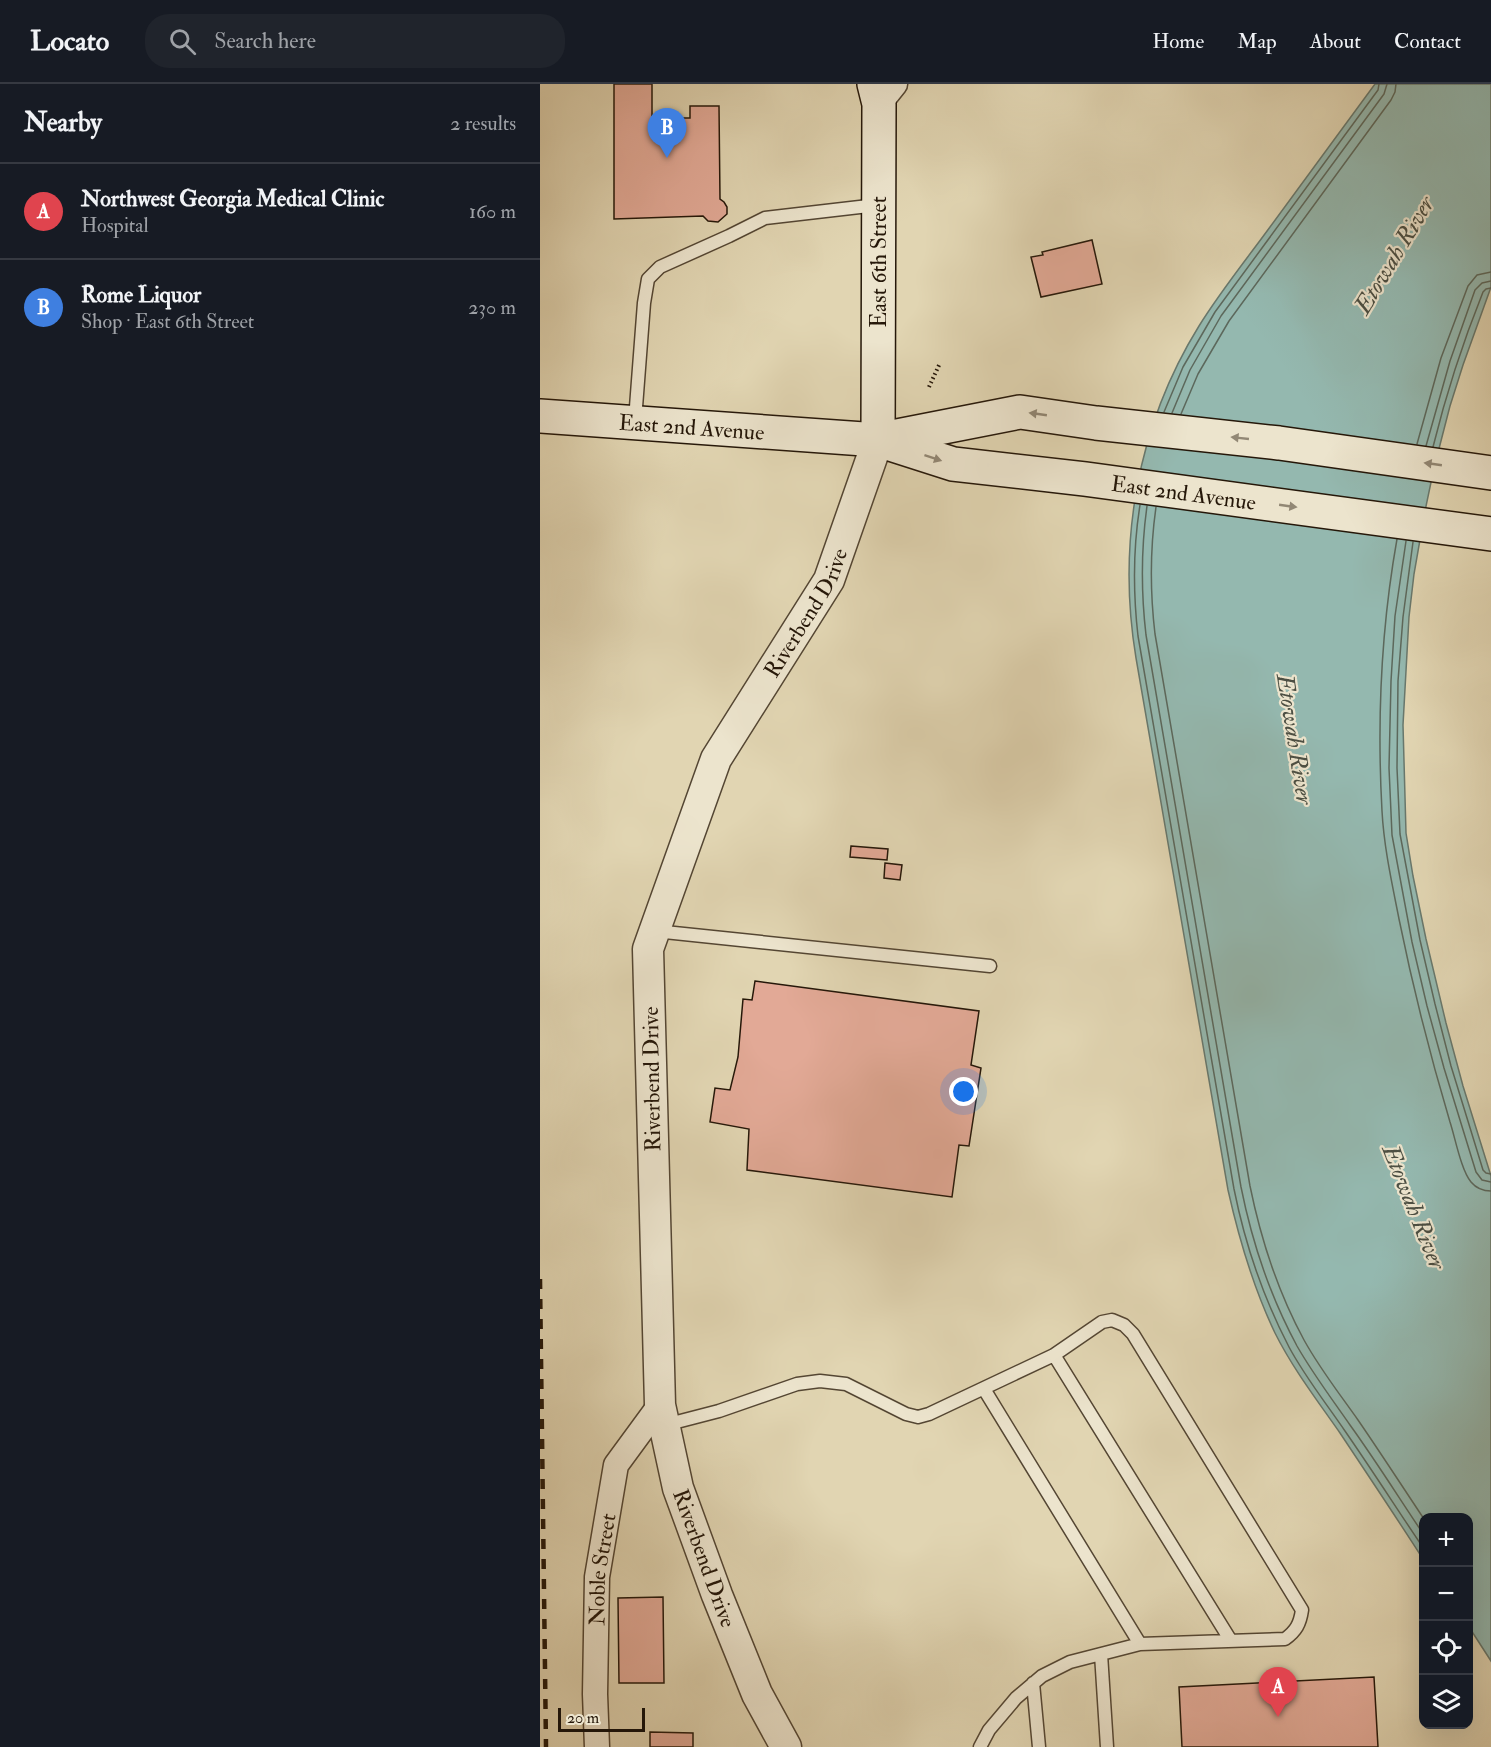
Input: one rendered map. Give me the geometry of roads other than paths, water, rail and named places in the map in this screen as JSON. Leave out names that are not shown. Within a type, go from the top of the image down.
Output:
[{"type":"main road","name":"East 6th Street","points":[[878,440],[878,205],[883,91]]},
{"type":"main road","name":"East 2nd Avenue","points":[[878,440],[1020,412],[1096,423],[1279,443],[1491,473]]},
{"type":"main road","name":"East 2nd Avenue","points":[[540,416],[878,440],[953,464],[1085,479],[1491,534]]},
{"type":"street","name":"Riverbend Drive","points":[[786,1747],[757,1694],[717,1595],[678,1488],[662,1415],[648,948],[716,759],[829,580],[878,440]]},
{"type":"street","name":"Noble Street","points":[[597,1747],[595,1694],[597,1577],[616,1466],[662,1415]]},
{"type":"lane","points":[[634,422],[648,279],[660,267],[765,218],[878,205]]},
{"type":"lane","points":[[654,931],[990,966]]},
{"type":"lane","points":[[662,1415],[720,1411],[798,1384],[820,1381],[846,1384],[906,1414],[918,1417],[984,1389],[1054,1355],[1102,1322],[1112,1320],[1124,1325],[1133,1334],[1302,1610],[1301,1621],[1296,1631],[1285,1639],[1140,1644],[1070,1662],[1042,1676],[1016,1698],[989,1730],[980,1747]]},
{"type":"lane","points":[[1054,1355],[1231,1641]]},
{"type":"lane","points":[[984,1389],[1140,1644]]},
{"type":"lane","points":[[1101,1654],[1107,1747]]},
{"type":"lane","points":[[1033,1683],[1038,1747]]},
{"type":"water","name":"Etowah River","points":[[1375,84],[1491,84],[1491,287],[1450,406],[1425,511],[1409,617],[1403,725],[1406,833],[1413,876],[1446,1023],[1491,1176],[1491,1661],[1473,1633],[1473,1513],[1419,1513],[1419,1553],[1306,1384],[1275,1333],[1253,1280],[1228,1190],[1136,658],[1129,572],[1131,529],[1137,487],[1160,404],[1178,364],[1216,301]]},
{"type":"railway","points":[[540,1279],[546,1747]]},
{"type":"place","name":"Rome Liquor","points":[[667,158]]},
{"type":"place","name":"Northwest Georgia Medical Clinic","points":[[1278,1717]]}]
